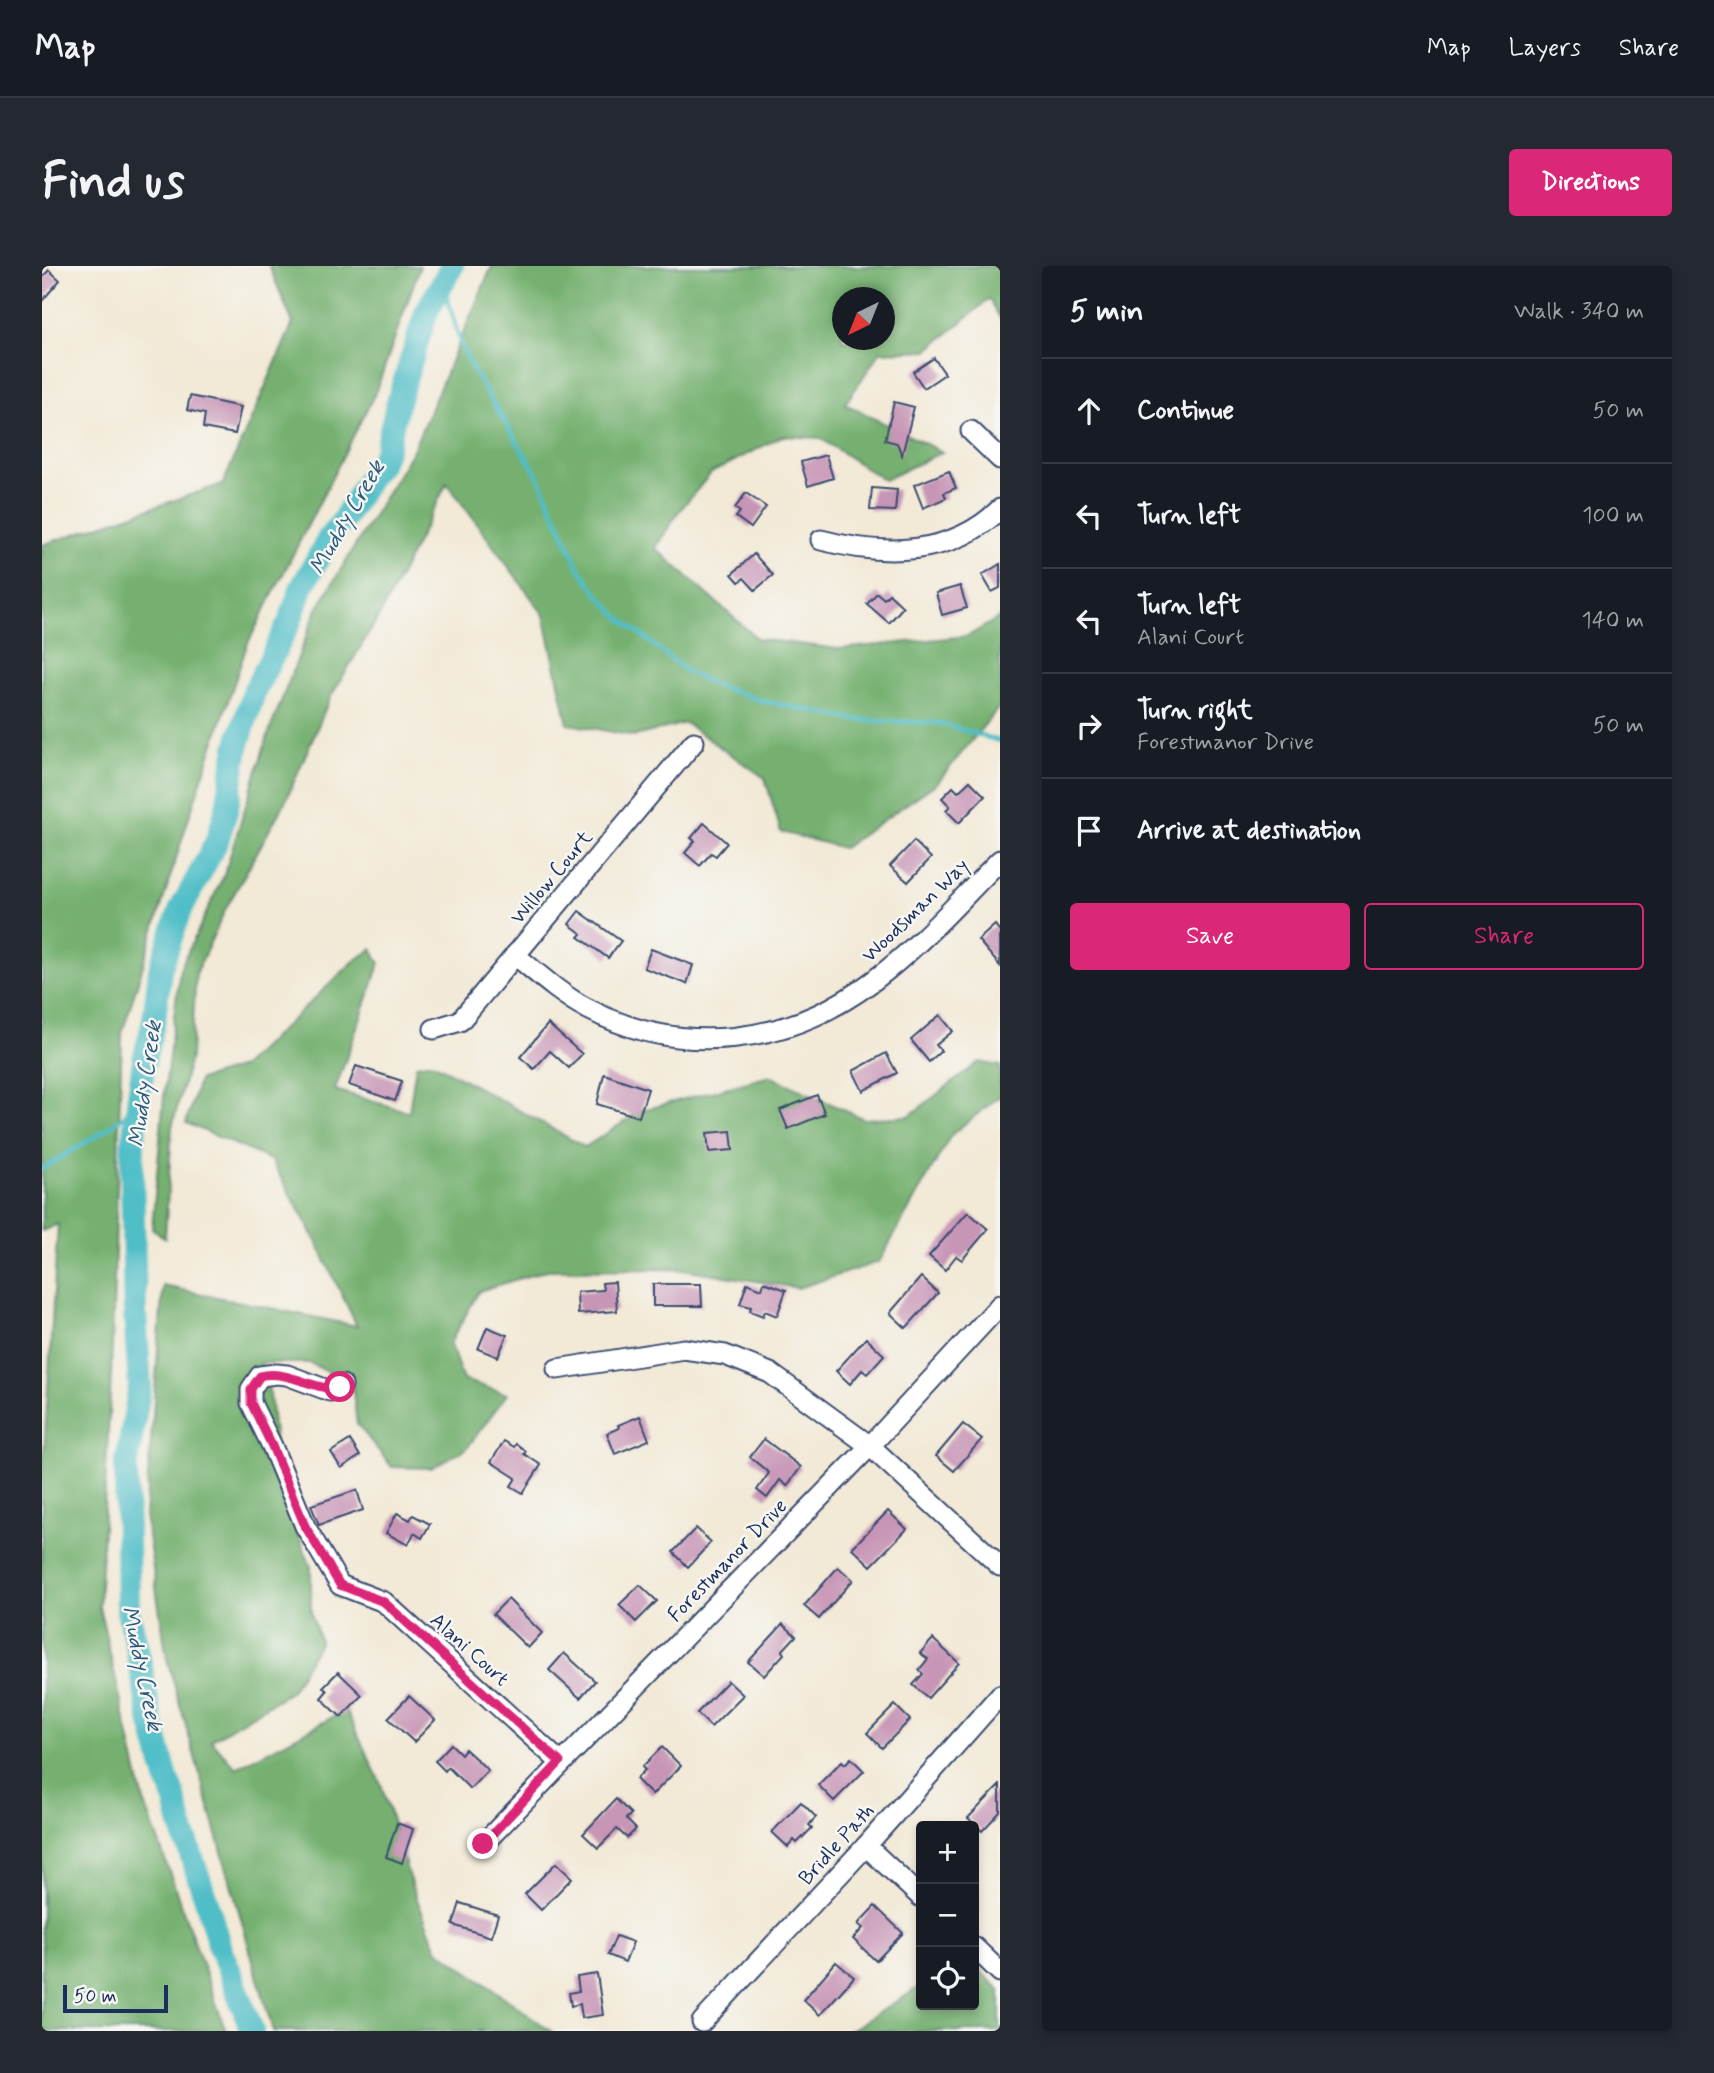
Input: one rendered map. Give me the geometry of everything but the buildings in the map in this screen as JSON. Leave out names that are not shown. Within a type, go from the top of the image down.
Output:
[{"type":"street","points":[[971,431],[1000,459]]},
{"type":"street","points":[[821,540],[854,548],[894,552],[914,550],[965,534],[987,522],[1000,509]]},
{"type":"street","name":"Willow Court","points":[[434,1029],[460,1021],[694,742]]},
{"type":"street","name":"Woodsman Way","points":[[515,956],[552,986],[586,1008],[646,1032],[695,1040],[754,1036],[816,1015],[872,982],[928,933],[1000,860]]},
{"type":"street","name":"Forestmanor Drive","points":[[483,1844],[870,1446],[1000,1305]]},
{"type":"street","points":[[557,1369],[684,1349],[725,1355],[769,1373],[870,1446],[1000,1566]]},
{"type":"street","name":"Alani Court","points":[[342,1385],[330,1391],[287,1375],[267,1374],[254,1382],[250,1396],[305,1526],[340,1585],[384,1602],[560,1762]]},
{"type":"street","name":"Bridle Path","points":[[702,2022],[866,1846],[1000,1695]]},
{"type":"street","points":[[866,1846],[916,1893]]},
{"type":"street","points":[[979,1952],[1000,1972]]},
{"type":"green space","points":[[269,266],[420,266],[376,391],[247,645],[188,820],[122,1033],[111,1376],[99,1606],[143,1798],[226,2031],[42,2031],[42,1485],[58,1224],[42,1231],[42,545],[223,484],[293,323]]},
{"type":"green space","points":[[492,266],[1000,266],[1000,318],[989,299],[928,350],[880,352],[845,404],[942,452],[884,480],[820,438],[782,436],[711,473],[680,510],[655,548],[758,639],[839,649],[968,636],[1000,617],[1000,706],[937,783],[843,848],[781,832],[765,778],[685,723],[635,736],[568,724],[544,615],[447,483],[382,611],[330,698],[286,800],[225,910],[196,973],[191,1054],[172,1127],[165,1238],[152,1228],[164,1096],[180,969],[224,875],[268,735],[317,609],[413,450]]},
{"type":"green space","points":[[372,949],[380,963],[335,1090],[409,1112],[416,1065],[432,1062],[585,1147],[643,1110],[770,1076],[864,1119],[909,1116],[979,1062],[1000,1066],[1000,1096],[951,1135],[879,1262],[798,1288],[683,1269],[547,1270],[479,1291],[450,1343],[463,1380],[507,1394],[467,1448],[431,1468],[392,1467],[357,1424],[352,1384],[310,1363],[260,1363],[270,1394],[279,1487],[311,1567],[311,1612],[320,1641],[291,1691],[211,1740],[236,1768],[346,1710],[381,1784],[412,1887],[437,1949],[551,2031],[273,2031],[167,1659],[145,1516],[163,1286],[357,1326],[312,1233],[271,1160],[186,1123],[199,1080],[242,1067],[353,962]]},
{"type":"green space","points":[[979,1970],[1000,1990],[1000,2031],[849,2031],[916,1989],[916,2010],[979,2010]]},
{"type":"waterway","name":"Muddy Creek","points":[[252,2031],[220,1949],[167,1779],[150,1716],[128,1611],[126,1467],[140,1386],[135,1314],[133,1141],[160,970],[180,911],[217,841],[227,808],[237,747],[254,692],[290,621],[301,589],[329,538],[379,466],[386,451],[397,405],[426,313],[452,266]]},
{"type":"waterway","points":[[443,282],[460,342],[471,367],[538,476],[579,568],[618,616],[686,671],[714,685],[763,701],[857,720],[939,723],[1000,741]]},
{"type":"waterway","points":[[42,1169],[104,1131],[139,1105]]},
{"type":"route","points":[[340,1387],[330,1391],[287,1375],[267,1374],[260,1376],[251,1389],[251,1403],[311,1538],[340,1585],[384,1602],[560,1762],[483,1844]]}]
